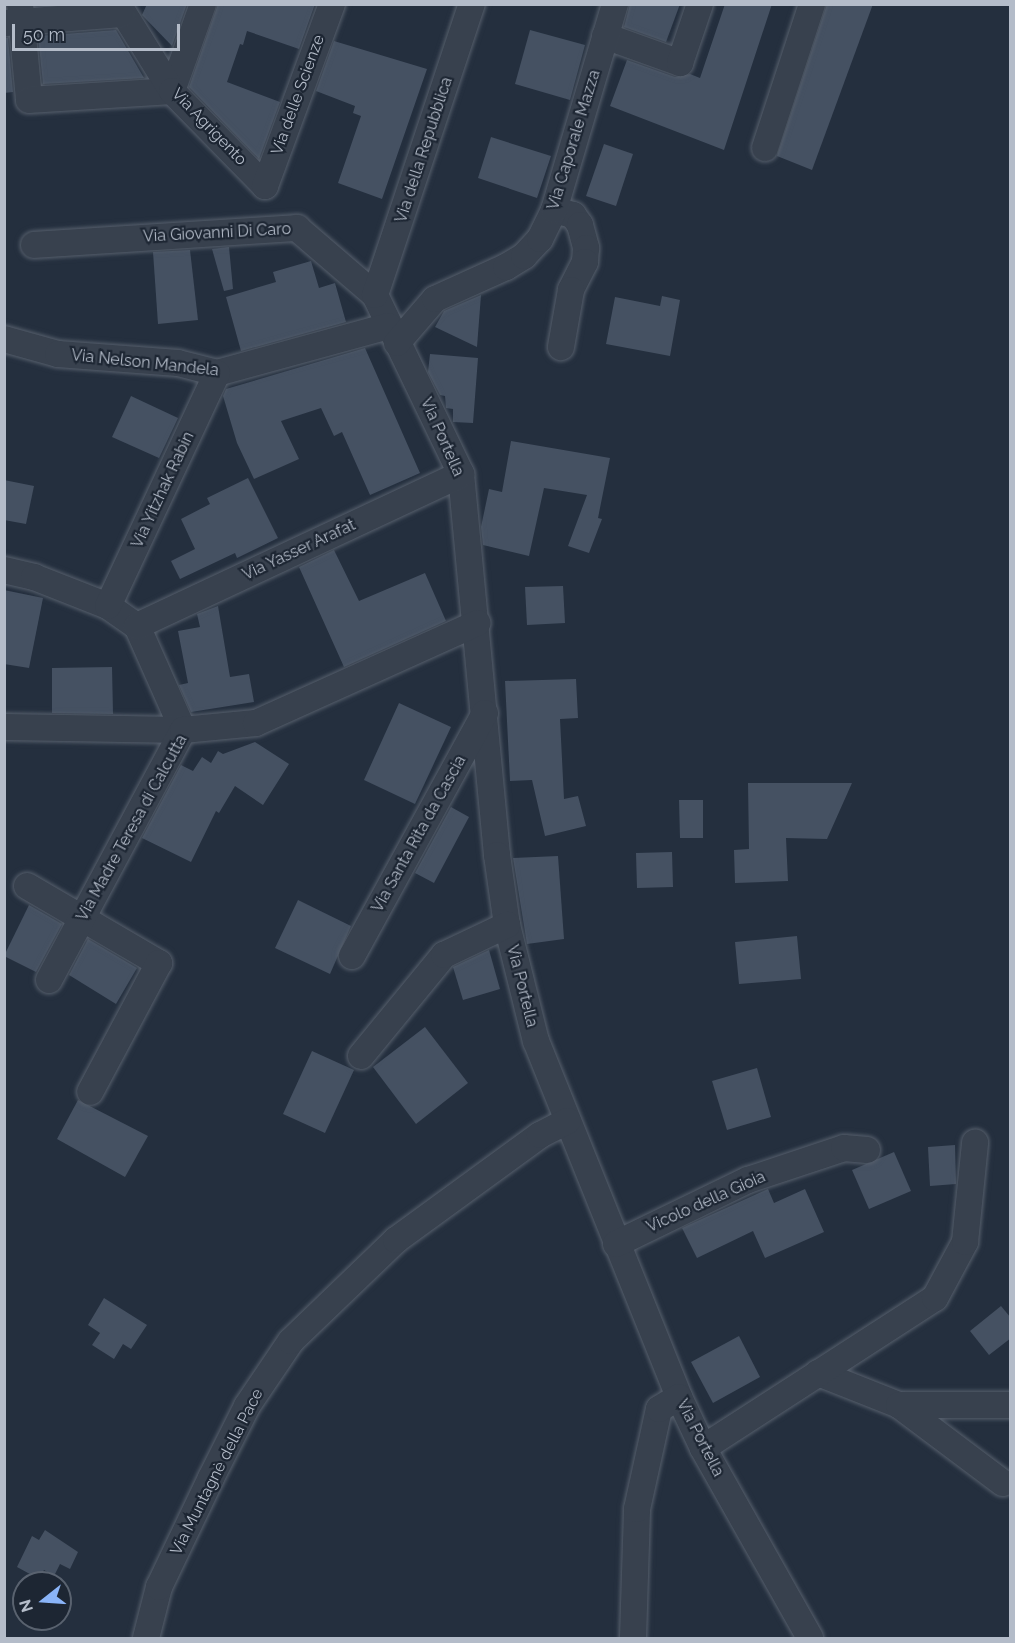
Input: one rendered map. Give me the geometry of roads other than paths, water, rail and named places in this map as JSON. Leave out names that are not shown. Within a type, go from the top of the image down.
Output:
[{"type":"street","points":[[120,9],[15,17],[29,100],[172,91],[203,4]]},
{"type":"street","name":"Via delle Scienze","points":[[265,186],[332,4]]},
{"type":"street","name":"Via della Repubblica","points":[[375,295],[472,4]]},
{"type":"street","name":"Via Caporale Mazza","points":[[393,335],[435,298],[524,256],[540,238],[554,210],[615,4]]},
{"type":"street","points":[[605,36],[680,63],[700,4]]},
{"type":"street","points":[[765,148],[812,4]]},
{"type":"street","name":"Via Agrigento","points":[[120,9],[172,91],[265,186]]},
{"type":"street","points":[[554,210],[573,215],[580,225],[586,249],[585,262],[571,290],[561,347]]},
{"type":"street","name":"Via Giovanni Di Caro","points":[[34,245],[297,228],[375,295]]},
{"type":"street","name":"Via Portella","points":[[375,295],[461,474],[477,623],[497,855],[507,925],[536,1041],[679,1397],[703,1448],[810,1638]]},
{"type":"street","name":"Via Nelson Mandela","points":[[4,339],[58,354],[178,363],[217,373],[393,335]]},
{"type":"street","name":"Via Yitzhak Rabin","points":[[108,606],[217,373]]},
{"type":"street","name":"Via Yasser Arafat","points":[[136,626],[461,474]]},
{"type":"street","points":[[4,570],[34,577],[108,606],[136,626],[183,730],[4,727]]},
{"type":"street","name":"Via Madre Teresa di Calcutta","points":[[49,980],[183,730],[256,723],[477,623]]},
{"type":"street","name":"Via Santa Rita da Cascia","points":[[352,956],[485,713]]},
{"type":"street","points":[[27,886],[159,963],[90,1092]]},
{"type":"street","points":[[361,1056],[444,955],[507,925]]},
{"type":"street","name":"Via Muntagnè della Pace","points":[[146,1638],[159,1587],[210,1478],[247,1406],[291,1341],[396,1240],[540,1135],[568,1121]]},
{"type":"street","points":[[703,1448],[935,1298],[965,1242],[975,1143]]},
{"type":"street","name":"Vicolo della Gioia","points":[[616,1244],[748,1180],[844,1148],[867,1150]]},
{"type":"street","points":[[818,1373],[899,1405],[1004,1483]]},
{"type":"street","points":[[633,1638],[637,1509],[659,1409],[679,1397]]},
{"type":"street","points":[[899,1405],[1011,1405]]}]
